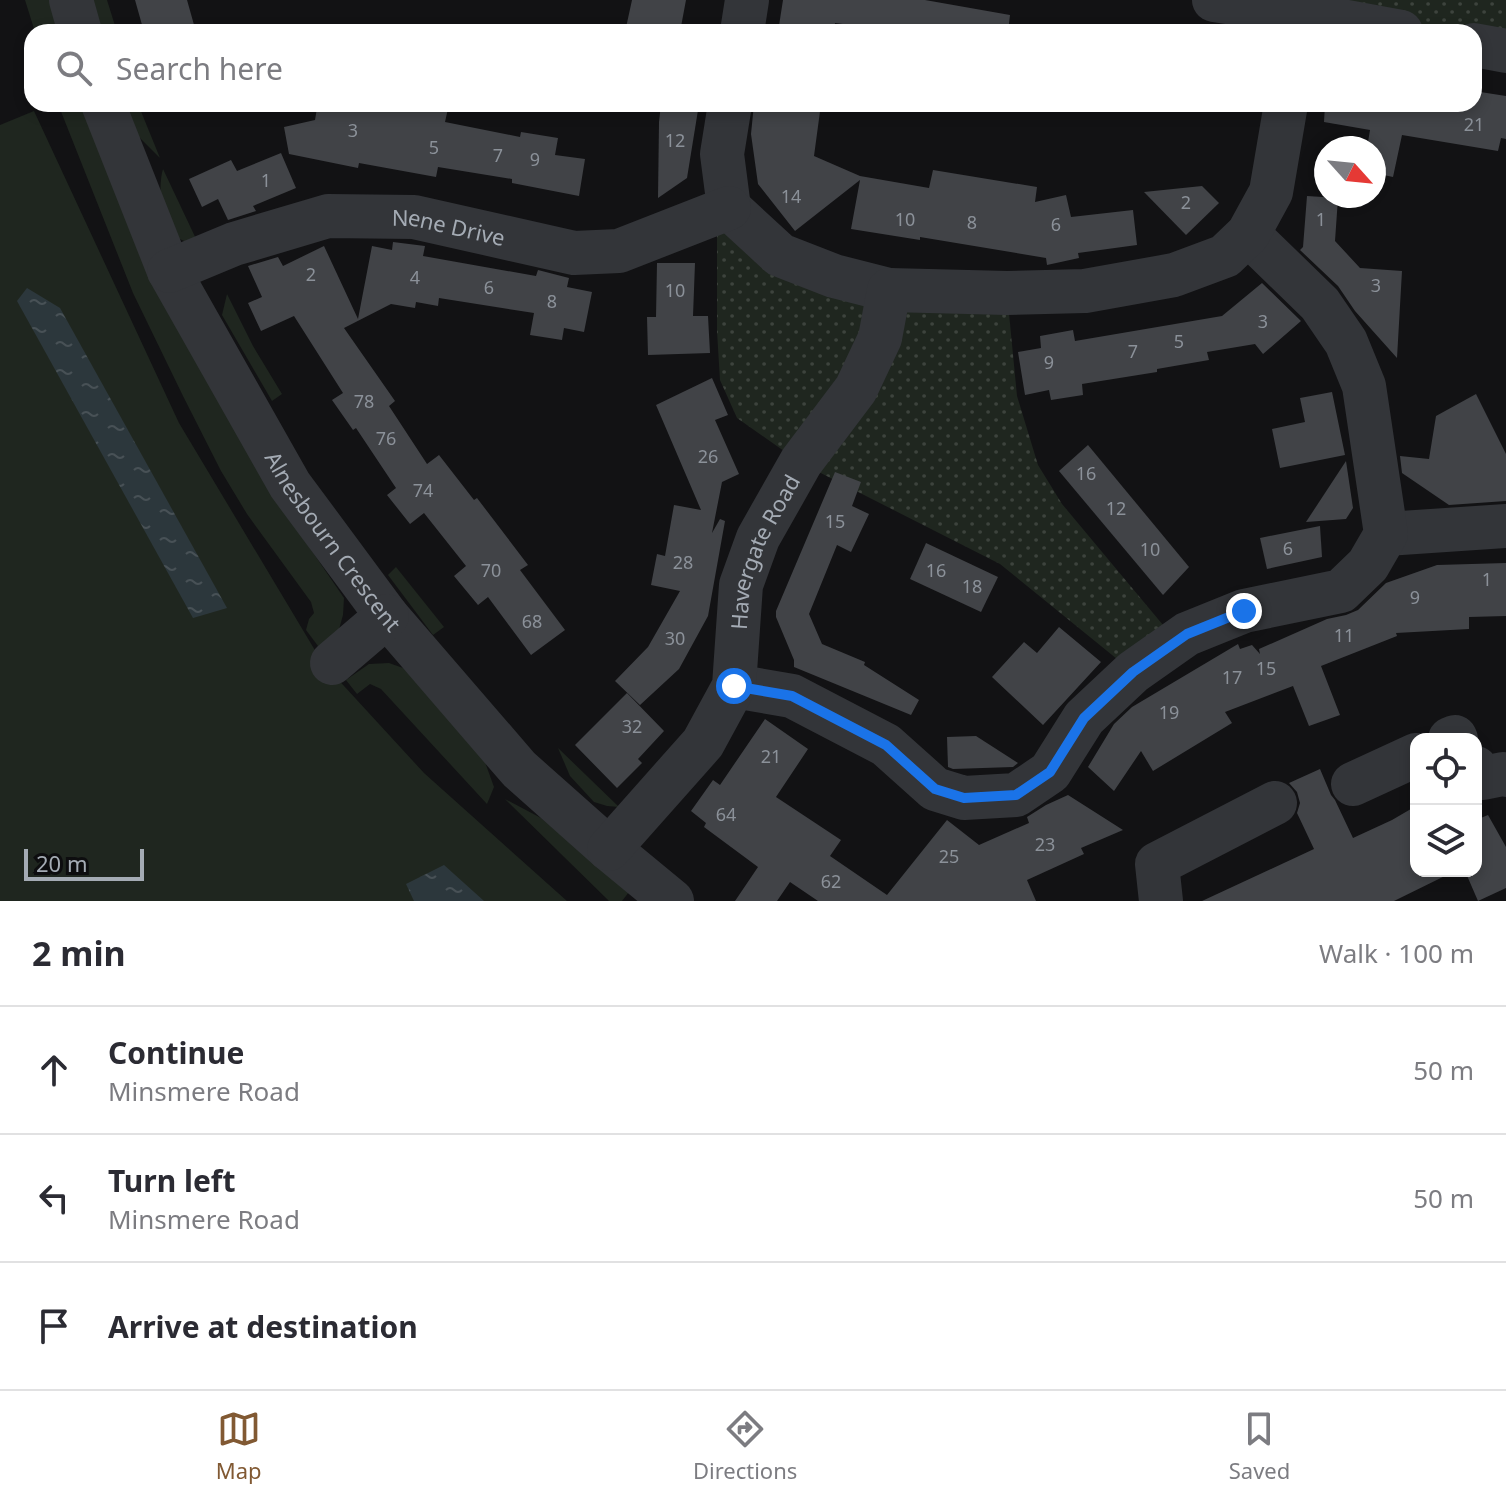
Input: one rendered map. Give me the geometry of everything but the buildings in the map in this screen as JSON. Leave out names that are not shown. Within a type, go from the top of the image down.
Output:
[{"type":"street","points":[[71,0],[78,24]]},
{"type":"street","points":[[743,24],[747,0]]},
{"type":"street","points":[[1214,0],[1302,23]]},
{"type":"street","points":[[1482,46],[1506,51]]},
{"type":"street","name":"Alnesbourn Crescent","points":[[106,112],[169,271],[290,485],[387,616],[519,769],[672,901]]},
{"type":"street","points":[[729,112],[722,154],[729,208],[780,255],[834,276],[889,290],[1007,293],[1085,291],[1174,275],[1225,256],[1248,234],[1271,192],[1285,112]]},
{"type":"street","name":"Nene Drive","points":[[169,271],[234,244],[328,216],[414,217],[574,253],[619,251],[729,208]]},
{"type":"street","points":[[734,686],[792,696],[886,745],[935,789],[964,798],[1016,795],[1050,772],[1084,718],[1133,672],[1187,634],[1244,611],[1341,591],[1368,565],[1386,534],[1364,386],[1346,342],[1320,304],[1248,234]]},
{"type":"street","name":"Havergate Road","points":[[609,849],[703,743],[734,686],[741,585],[758,538],[801,462],[856,389],[880,338],[889,290]]},
{"type":"street","points":[[1386,534],[1506,526]]},
{"type":"street","points":[[332,663],[387,616]]},
{"type":"street","points":[[1353,784],[1410,758]]},
{"type":"street","points":[[1482,777],[1506,775]]},
{"type":"street","points":[[1161,901],[1157,864],[1275,803]]},
{"type":"shaded area","points":[[25,0],[52,0],[60,24],[32,24]]},
{"type":"shaded area","points":[[89,0],[107,0],[114,24],[96,24]]},
{"type":"shaded area","points":[[1214,0],[1506,0],[1506,51],[1482,37],[1482,24],[1354,24]]},
{"type":"shaded area","points":[[34,112],[179,423],[322,662],[424,773],[567,901],[0,901],[0,125]]},
{"type":"shaded area","points":[[61,112],[88,112],[264,481],[344,598],[338,633],[321,650],[306,630],[314,613],[311,602],[247,514],[221,471],[133,293]]},
{"type":"shaded area","points":[[127,112],[141,112],[160,158],[135,133]]},
{"type":"shaded area","points":[[163,169],[198,243],[185,241],[170,229],[161,198]]},
{"type":"shaded area","points":[[717,212],[780,255],[1007,293],[1017,396],[1038,465],[1062,504],[1163,625],[1133,672],[1000,564],[801,463],[737,418],[720,380]]},
{"type":"shaded area","points":[[227,294],[282,394],[272,401],[222,315]]},
{"type":"shaded area","points":[[396,567],[444,627],[433,635],[388,575]]},
{"type":"shaded area","points":[[389,663],[403,668],[481,751],[494,787],[487,804],[381,689],[370,684],[357,694],[346,680],[369,664]]},
{"type":"shaded area","points":[[558,748],[619,807],[594,802],[570,776]]},
{"type":"shaded area","points":[[505,799],[541,818],[629,892],[622,901],[609,901]]},
{"type":"water","points":[[27,288],[60,308],[227,608],[193,618],[17,301]]},
{"type":"water","points":[[444,865],[484,901],[414,901],[406,884]]},
{"type":"route","points":[[734,686],[792,696],[886,745],[935,789],[964,798],[1016,795],[1050,772],[1084,718],[1133,672],[1187,634],[1244,611]]}]
